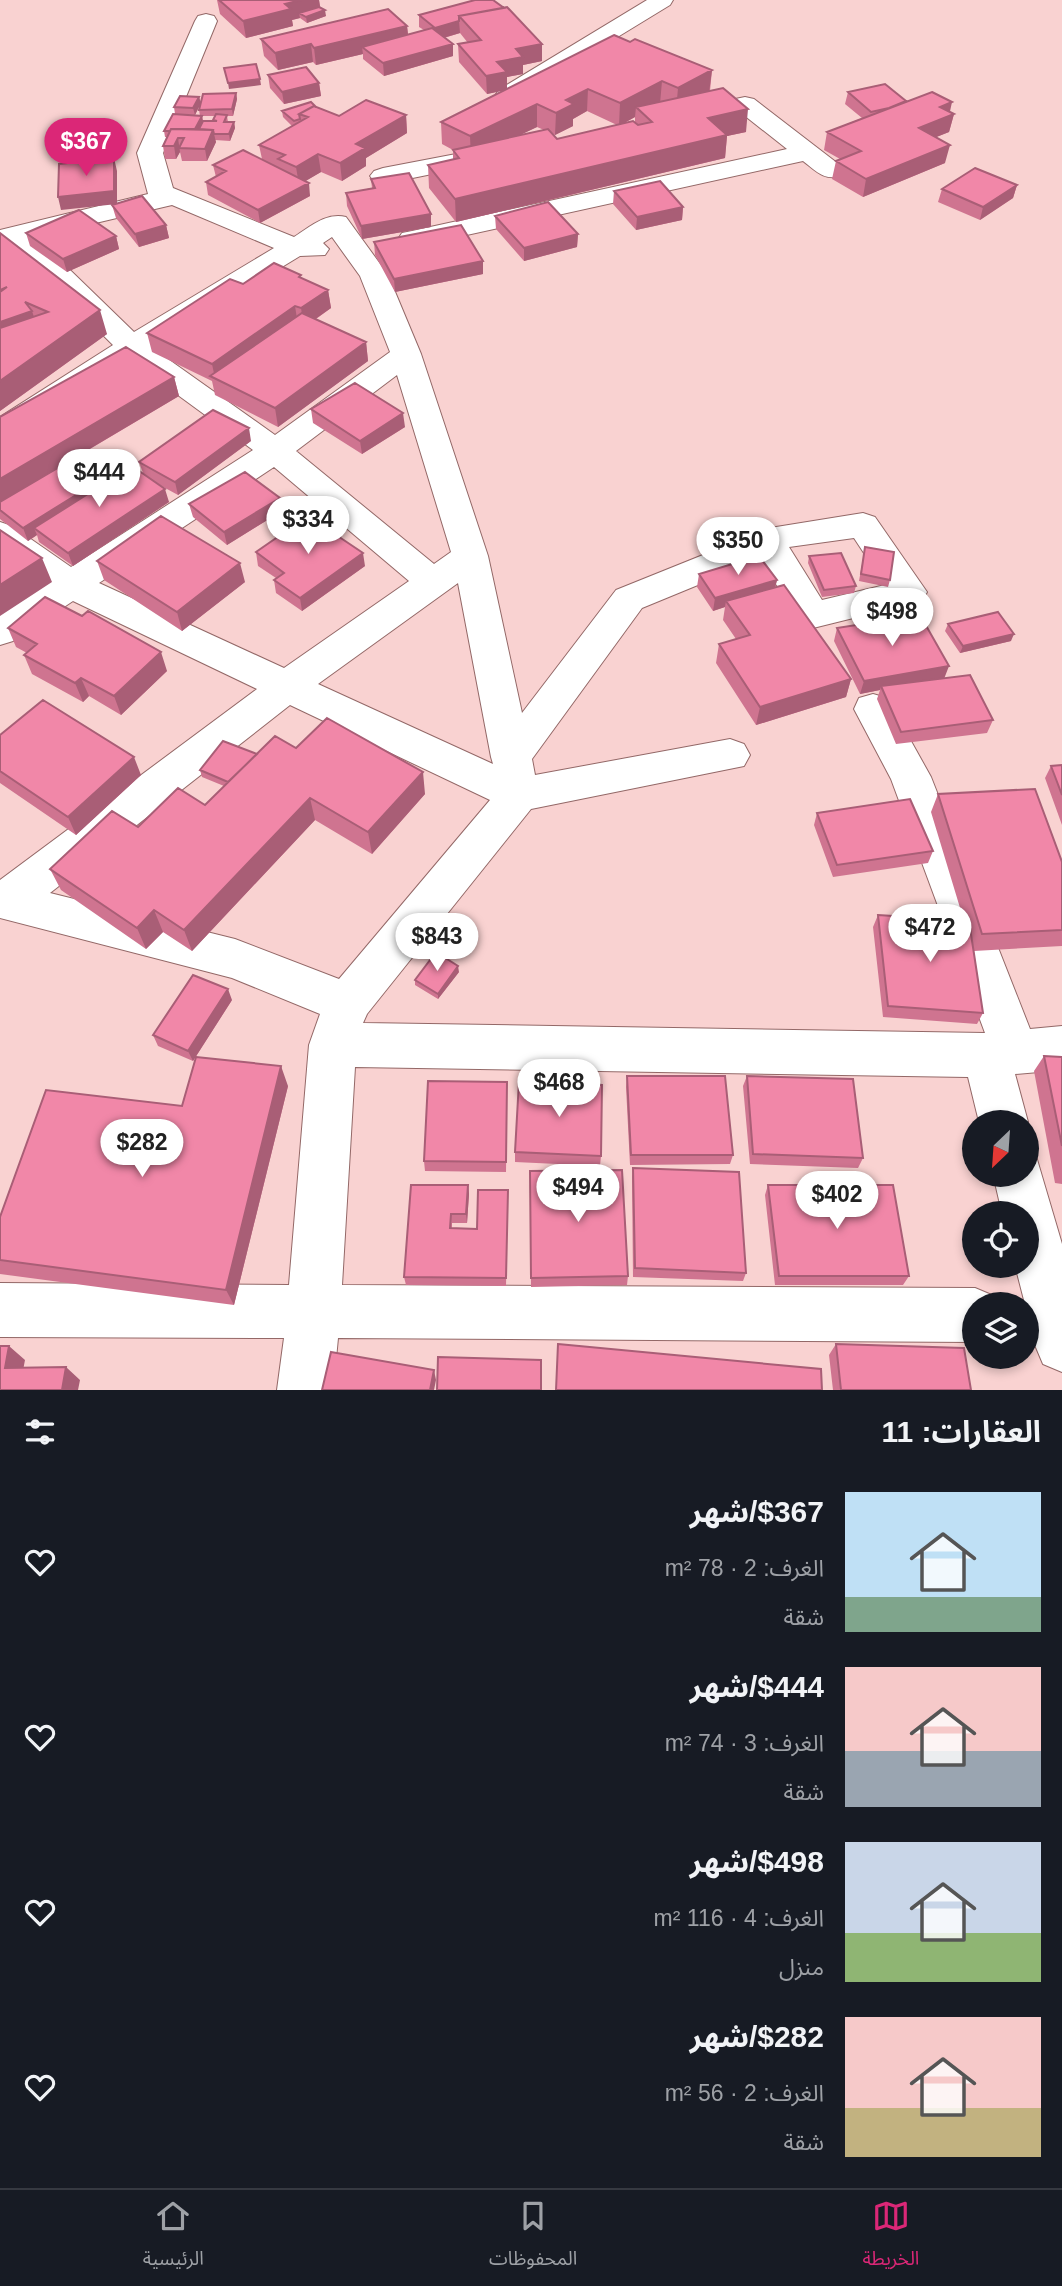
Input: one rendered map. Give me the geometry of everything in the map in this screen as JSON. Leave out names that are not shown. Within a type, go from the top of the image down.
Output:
[{"type":"street","points":[[485,108],[662,0]]},
{"type":"street","points":[[163,199],[150,153],[206,21]]},
{"type":"street","points":[[665,120],[745,104],[832,171]]},
{"type":"street","points":[[0,431],[131,346],[297,248],[352,207],[383,176],[429,146]]},
{"type":"street","points":[[383,176],[504,152]]},
{"type":"street","points":[[9,237],[174,196],[297,248],[357,251],[808,152]]},
{"type":"street","points":[[352,207],[357,251],[374,275],[406,354],[470,556],[519,794]]},
{"type":"street","points":[[9,237],[131,346],[275,451],[433,582]]},
{"type":"street","points":[[0,631],[275,451],[406,354]]},
{"type":"street","points":[[0,534],[69,584],[519,794],[730,755]]},
{"type":"street","points":[[511,757],[629,599],[768,542]]},
{"type":"street","points":[[4,900],[289,685],[470,556]]},
{"type":"street","points":[[873,709],[911,777],[1001,1053],[1003,1110]]},
{"type":"street","points":[[305,1390],[340,1024],[519,794]]},
{"type":"street","points":[[4,900],[235,959],[340,1024],[1001,1053],[1062,1048]]},
{"type":"street","points":[[1021,1187],[1051,1323]]},
{"type":"street","points":[[0,1310],[962,1315]]},
{"type":"building","points":[[219,0],[301,0],[285,4],[291,9],[243,21]]},
{"type":"building","points":[[475,0],[493,0],[504,8],[459,16],[459,21],[435,28],[419,15]]},
{"type":"building","points":[[319,7],[325,10],[306,17],[299,13]]},
{"type":"building","points":[[507,7],[542,44],[516,49],[523,57],[497,62],[507,72],[486,76],[458,44],[481,40],[459,16]]},
{"type":"building","points":[[388,9],[407,26],[314,48],[311,44],[275,53],[261,39]]},
{"type":"building","points":[[432,28],[453,44],[383,63],[362,47]]},
{"type":"building","points":[[614,35],[630,42],[635,39],[712,70],[678,88],[662,81],[620,103],[588,89],[566,100],[574,104],[556,113],[537,104],[470,136],[441,122]]},
{"type":"building","points":[[256,64],[260,79],[228,83],[224,68]]},
{"type":"building","points":[[306,67],[319,83],[282,92],[268,75]]},
{"type":"building","points":[[885,84],[906,101],[871,112],[848,92]]},
{"type":"building","points":[[723,88],[748,109],[708,118],[727,135],[455,199],[428,165],[459,158],[453,150],[548,129],[557,139],[633,121],[638,125],[652,122],[636,107]]},
{"type":"building","points":[[932,92],[952,102],[940,107],[954,114],[919,128],[950,145],[866,179],[836,161],[861,151],[827,132]]},
{"type":"building","points":[[236,93],[232,109],[199,110],[203,94]]},
{"type":"building","points":[[180,96],[199,97],[193,108],[174,107]]},
{"type":"building","points":[[366,100],[406,115],[356,144],[365,148],[340,163],[318,154],[296,167],[278,159],[285,155],[259,145],[308,117],[299,114],[314,106],[339,116]]},
{"type":"building","points":[[311,102],[316,107],[299,114],[300,119],[294,121],[282,111]]},
{"type":"building","points":[[173,114],[202,116],[195,129],[164,131]]},
{"type":"building","points":[[216,114],[227,115],[224,122],[234,122],[229,134],[214,134],[213,130],[199,129],[203,121],[217,121],[213,120]]},
{"type":"building","points":[[171,129],[213,130],[205,149],[179,148],[184,138],[178,138],[174,146],[163,146]]},
{"type":"building","points":[[243,150],[309,183],[258,210],[206,182],[226,171],[213,165]]},
{"type":"building","points":[[114,158],[114,191],[58,197],[59,164]]},
{"type":"building","points":[[975,168],[1017,185],[983,207],[942,189]]},
{"type":"building","points":[[409,173],[431,214],[361,226],[346,193],[375,188],[371,179]]},
{"type":"building","points":[[660,181],[683,207],[637,217],[614,191]]},
{"type":"building","points":[[142,196],[166,225],[135,234],[112,205]]},
{"type":"building","points":[[548,202],[578,234],[524,248],[495,216]]},
{"type":"building","points":[[79,210],[116,236],[63,259],[26,233]]},
{"type":"building","points":[[461,225],[483,261],[394,279],[374,242]]},
{"type":"building","points":[[0,233],[100,310],[0,381],[0,328],[48,312],[25,302],[32,311],[0,322],[0,292],[7,287],[0,290]]},
{"type":"building","points":[[274,263],[328,290],[301,308],[295,306],[212,364],[147,333],[230,279],[243,284]]},
{"type":"building","points":[[302,313],[366,342],[275,408],[210,376]]},
{"type":"building","points":[[126,347],[174,377],[0,479],[0,417]]},
{"type":"building","points":[[355,383],[403,413],[360,441],[311,409]]},
{"type":"building","points":[[213,410],[249,428],[175,482],[139,462]]},
{"type":"building","points":[[68,462],[97,482],[23,528],[0,510],[0,502]]},
{"type":"building","points":[[132,466],[165,489],[68,553],[34,528]]},
{"type":"building","points":[[245,472],[280,498],[224,532],[189,504]]},
{"type":"building","points":[[161,516],[240,563],[177,612],[97,561]]},
{"type":"building","points":[[308,516],[363,553],[300,598],[274,580],[284,573],[256,552]]},
{"type":"building","points":[[0,530],[42,558],[0,585]]},
{"type":"building","points":[[865,547],[894,552],[890,580],[861,574]]},
{"type":"building","points":[[841,553],[856,586],[824,590],[809,556]]},
{"type":"building","points":[[759,556],[777,580],[715,598],[699,574]]},
{"type":"building","points":[[784,585],[851,679],[760,707],[719,644],[750,635],[726,601]]},
{"type":"building","points":[[45,597],[82,616],[88,611],[161,652],[114,696],[81,678],[75,683],[24,655],[37,644],[8,628]]},
{"type":"building","points":[[998,612],[1014,634],[963,646],[948,624]]},
{"type":"building","points":[[920,615],[949,666],[864,681],[837,628]]},
{"type":"building","points":[[970,675],[993,720],[901,732],[881,686]]},
{"type":"building","points":[[43,700],[134,757],[68,817],[0,771],[0,735]]},
{"type":"building","points":[[327,718],[423,772],[368,832],[310,798],[184,930],[154,910],[137,928],[50,869],[112,811],[138,827],[178,788],[205,805],[275,736],[296,748]]},
{"type":"building","points":[[223,741],[257,754],[228,782],[200,770]]},
{"type":"building","points":[[1062,765],[1062,795],[1051,766]]},
{"type":"building","points":[[1035,789],[1062,862],[1062,930],[982,934],[938,794]]},
{"type":"building","points":[[910,799],[933,851],[837,865],[817,813]]},
{"type":"building","points":[[878,915],[969,921],[983,1013],[888,1006]]},
{"type":"building","points":[[436,952],[458,966],[438,994],[415,980]]},
{"type":"building","points":[[193,975],[228,989],[188,1051],[153,1035]]},
{"type":"building","points":[[1044,1056],[1062,1057],[1062,1146]]},
{"type":"building","points":[[196,1057],[281,1066],[226,1290],[0,1260],[0,1217],[46,1090],[182,1106]]},
{"type":"building","points":[[627,1076],[725,1076],[733,1155],[631,1155]]},
{"type":"building","points":[[747,1076],[853,1079],[863,1158],[753,1154]]},
{"type":"building","points":[[428,1081],[507,1082],[506,1162],[424,1161]]},
{"type":"building","points":[[519,1081],[602,1085],[601,1156],[515,1152]]},
{"type":"building","points":[[633,1168],[739,1172],[746,1273],[635,1268]]},
{"type":"building","points":[[622,1170],[628,1276],[531,1278],[530,1171]]},
{"type":"building","points":[[411,1185],[468,1185],[466,1214],[451,1214],[450,1228],[477,1229],[478,1190],[508,1190],[506,1278],[404,1277]]},
{"type":"building","points":[[768,1185],[893,1185],[909,1276],[779,1276]]},
{"type":"building","points":[[558,1344],[821,1369],[822,1390],[556,1390]]},
{"type":"building","points":[[836,1344],[962,1348],[962,1369],[968,1369],[971,1390],[841,1390]]},
{"type":"building","points":[[0,1346],[9,1346],[5,1368],[66,1367],[62,1390],[0,1390]]},
{"type":"building","points":[[331,1352],[434,1370],[430,1390],[322,1390]]},
{"type":"building","points":[[438,1357],[541,1360],[541,1390],[437,1390]]}]
